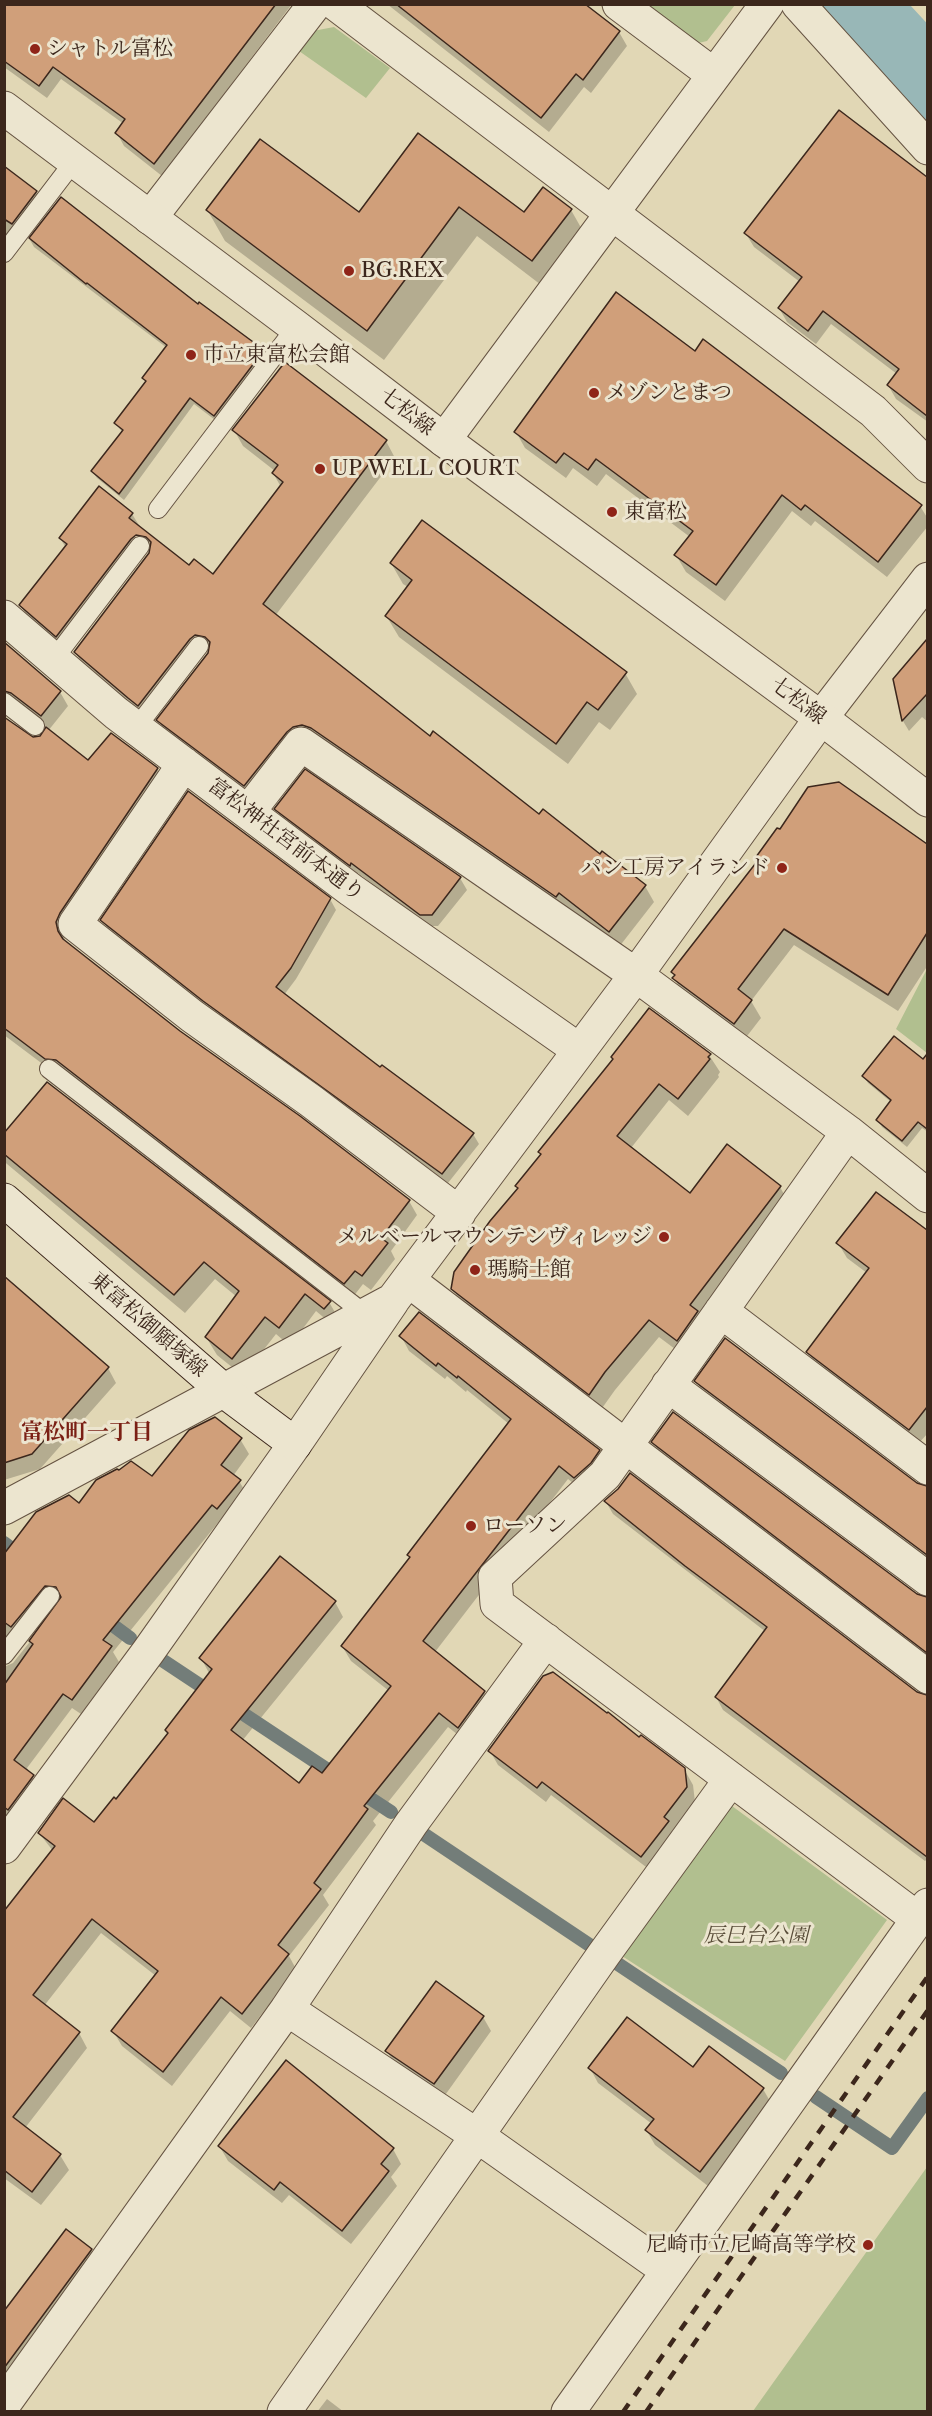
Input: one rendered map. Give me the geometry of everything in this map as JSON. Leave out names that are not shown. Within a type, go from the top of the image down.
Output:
[{"type":"street","points":[[150,218],[315,4]]},
{"type":"street","points":[[336,4],[873,411],[927,466]]},
{"type":"street","points":[[619,4],[714,75]]},
{"type":"street","points":[[444,440],[767,4]]},
{"type":"street","points":[[798,4],[927,148]]},
{"type":"street","name":"七松線","points":[[4,108],[444,440],[821,718],[927,800]]},
{"type":"street","points":[[6,1842],[148,1652],[296,1444],[389,1298],[459,1213],[636,975],[821,718],[927,579]]},
{"type":"street","name":"富松神社宮前本通り","points":[[4,617],[136,728],[351,890],[579,1050]]},
{"type":"street","points":[[248,812],[301,744],[636,975],[848,1132],[927,1196]]},
{"type":"street","points":[[184,764],[75,924],[192,1016],[311,1101],[459,1213]]},
{"type":"street","points":[[568,2412],[922,1912],[731,1779],[497,1604],[495,1577],[605,1475],[848,1132]]},
{"type":"street","name":"東富松御願塚線","points":[[4,1200],[224,1391],[296,1444]]},
{"type":"street","points":[[4,1508],[224,1391],[389,1298]]},
{"type":"street","points":[[389,1298],[625,1447],[927,1677]]},
{"type":"street","points":[[721,1311],[927,1468]]},
{"type":"street","points":[[668,1385],[927,1579]]},
{"type":"street","points":[[4,2404],[287,2009],[411,1824],[546,1640]]},
{"type":"street","points":[[284,2412],[476,2135],[731,1779]]},
{"type":"street","points":[[287,2009],[476,2135],[667,2270]]},
{"type":"lane","points":[[4,253],[75,160]]},
{"type":"lane","points":[[158,509],[296,327]]},
{"type":"lane","points":[[54,659],[140,546]]},
{"type":"lane","points":[[136,728],[199,646]]},
{"type":"lane","points":[[4,702],[35,726]]},
{"type":"lane","points":[[49,1069],[389,1298]]},
{"type":"lane","points":[[4,1655],[50,1596]]},
{"type":"green space","points":[[640,5],[735,5],[707,41],[694,44]]},
{"type":"green space","points":[[334,27],[390,68],[366,98],[299,51],[313,31]]},
{"type":"green space","points":[[927,969],[927,1053],[896,1029]]},
{"type":"green space","name":"辰巳台公園","points":[[732,1806],[887,1920],[785,2061],[622,1956]]},
{"type":"green space","points":[[927,2167],[927,2411],[753,2411]]},
{"type":"building","points":[[4,4],[276,4],[154,164],[115,133],[125,119],[53,67],[39,86],[4,61]]},
{"type":"building","points":[[396,4],[585,4],[620,31],[583,80],[576,74],[541,118]]},
{"type":"building","points":[[839,110],[927,177],[927,416],[887,385],[899,369],[823,311],[808,331],[778,308],[802,277],[744,233]]},
{"type":"building","name":"BG.REX","points":[[418,133],[524,212],[543,187],[572,209],[532,261],[459,207],[367,331],[206,210],[260,139],[359,212]]},
{"type":"building","points":[[4,166],[37,191],[12,224],[4,219]]},
{"type":"building","points":[[61,197],[198,304],[199,302],[264,350],[214,416],[190,398],[119,494],[91,471],[123,430],[114,423],[146,381],[142,378],[167,345],[29,238]]},
{"type":"building","points":[[616,292],[695,351],[703,339],[922,505],[878,562],[805,505],[801,510],[782,495],[716,585],[674,555],[693,531],[596,459],[588,470],[564,453],[556,463],[514,432]]},
{"type":"building","points":[[285,362],[387,440],[263,604],[430,736],[433,731],[539,814],[543,809],[600,854],[602,851],[646,885],[609,932],[559,893],[556,897],[311,728],[302,725],[293,727],[287,732],[244,786],[156,720],[208,653],[210,642],[205,637],[195,635],[190,639],[138,706],[74,652],[149,553],[151,542],[146,537],[136,535],[131,539],[56,637],[19,605],[67,544],[59,538],[99,486],[133,513],[129,518],[189,565],[194,559],[213,574],[283,482],[272,473],[278,465],[232,430]]},
{"type":"building","points":[[422,520],[627,672],[598,710],[587,702],[556,744],[385,616],[412,580],[390,563]]},
{"type":"building","points":[[927,639],[927,694],[902,721],[893,679]]},
{"type":"building","points":[[4,642],[61,691],[41,716],[11,693],[4,691]]},
{"type":"building","points":[[4,717],[33,737],[40,736],[46,727],[88,760],[111,733],[158,768],[60,913],[56,922],[58,931],[63,939],[180,1031],[300,1116],[410,1200],[381,1238],[388,1243],[362,1276],[355,1271],[344,1284],[56,1060],[45,1059],[4,1028]]},
{"type":"building","points":[[305,769],[461,877],[432,915],[420,915],[274,809]]},
{"type":"building","points":[[839,782],[927,844],[927,933],[888,995],[784,929],[738,989],[752,1000],[734,1024],[672,978],[675,975],[671,972],[759,859],[756,857],[777,828],[780,829],[808,787]]},
{"type":"building","points":[[188,791],[331,898],[291,968],[276,987],[380,1067],[382,1065],[474,1133],[442,1174],[203,1001],[100,920]]},
{"type":"building","points":[[649,1008],[711,1054],[708,1057],[710,1059],[678,1099],[659,1084],[617,1136],[690,1193],[727,1144],[781,1186],[690,1305],[698,1311],[677,1341],[649,1320],[605,1372],[589,1395],[451,1289],[454,1272],[490,1221],[518,1188],[515,1186],[541,1154],[538,1152],[613,1059],[611,1057]]},
{"type":"building","points":[[894,1036],[923,1059],[927,1054],[927,1129],[918,1122],[902,1141],[876,1120],[891,1100],[862,1076]]},
{"type":"building","points":[[47,1082],[331,1301],[324,1309],[305,1294],[279,1328],[265,1317],[232,1359],[205,1337],[239,1291],[204,1262],[174,1295],[4,1154],[4,1133]]},
{"type":"building","points":[[876,1192],[927,1230],[927,1407],[909,1430],[806,1352],[869,1268],[836,1243]]},
{"type":"building","points":[[4,1276],[109,1367],[32,1454],[4,1463]]},
{"type":"building","points":[[419,1312],[600,1450],[591,1463],[574,1478],[559,1466],[423,1641],[485,1691],[458,1728],[439,1713],[364,1806],[368,1809],[314,1883],[321,1889],[278,1945],[289,1954],[242,2014],[221,1997],[163,2072],[111,2031],[158,1971],[92,1919],[33,1995],[80,2032],[13,2117],[61,2154],[32,2192],[4,2170],[4,1911],[55,1846],[38,1833],[63,1798],[94,1822],[114,1797],[116,1799],[168,1733],[165,1730],[212,1669],[199,1658],[280,1556],[336,1601],[231,1730],[299,1783],[312,1766],[322,1773],[391,1686],[341,1646],[410,1557],[407,1555],[511,1419],[458,1376],[457,1378],[438,1363],[436,1366],[399,1336]]},
{"type":"building","points":[[725,1338],[917,1483],[927,1486],[927,1555],[694,1381]]},
{"type":"building","points":[[673,1412],[917,1594],[927,1597],[927,1653],[651,1442]]},
{"type":"building","points":[[215,1417],[242,1438],[221,1465],[241,1480],[217,1509],[212,1505],[103,1640],[112,1646],[72,1700],[63,1694],[14,1760],[34,1775],[8,1810],[4,1807],[4,1685],[33,1644],[29,1641],[61,1597],[56,1587],[45,1586],[11,1627],[4,1622],[4,1554],[36,1512],[69,1495],[79,1503],[96,1480],[119,1470],[131,1461],[152,1476],[189,1430]]},
{"type":"building","points":[[630,1473],[917,1692],[927,1695],[927,1857],[715,1697],[767,1627],[685,1566],[604,1501],[618,1489]]},
{"type":"building","points":[[553,1672],[639,1737],[641,1735],[685,1768],[687,1787],[664,1817],[669,1821],[641,1857],[542,1782],[537,1788],[488,1751],[543,1676]]},
{"type":"building","points":[[436,1981],[484,2016],[434,2084],[385,2051]]},
{"type":"building","points":[[627,2017],[693,2067],[709,2046],[764,2088],[700,2172],[645,2130],[654,2119],[588,2068]]},
{"type":"building","points":[[286,2060],[394,2148],[381,2164],[389,2171],[342,2231],[280,2182],[274,2190],[218,2146]]},
{"type":"building","points":[[66,2229],[92,2249],[4,2368],[4,2311]]},
{"type":"waterway","points":[[856,4],[928,82]]},
{"type":"waterway","points":[[4,1543],[24,1558]]},
{"type":"waterway","points":[[99,1615],[130,1638]]},
{"type":"waterway","points":[[162,1660],[340,1778]]},
{"type":"waterway","points":[[356,1789],[391,1812]]},
{"type":"waterway","points":[[425,1835],[781,2073]]},
{"type":"waterway","points":[[816,2097],[892,2148],[928,2098]]},
{"type":"railway","points":[[623,2412],[928,1976]]},
{"type":"railway","points":[[646,2412],[928,2010]]},
{"type":"place","name":"シャトル富松","points":[[35,49]]},
{"type":"place","name":"BG.REX","points":[[349,271]]},
{"type":"place","name":"市立東富松会館","points":[[191,355]]},
{"type":"place","name":"メゾンとまつ","points":[[594,393]]},
{"type":"place","name":"UP WELL COURT","points":[[320,469]]},
{"type":"place","name":"東富松","points":[[612,512]]},
{"type":"place","name":"パン工房アイランド","points":[[782,868]]},
{"type":"place","name":"メルベールマウンテンヴィレッジ","points":[[664,1237]]},
{"type":"place","name":"瑪騎士館","points":[[475,1270]]},
{"type":"place","name":"ローソン","points":[[471,1526]]},
{"type":"place","name":"尼崎市立尼崎高等学校","points":[[868,2245]]},
{"type":"district","name":"富松町一丁目","points":[[87,1433]]}]
